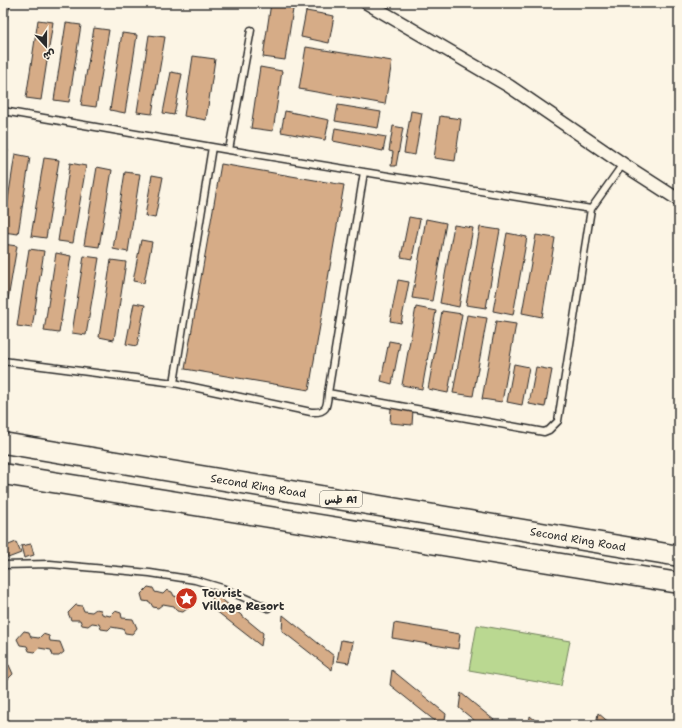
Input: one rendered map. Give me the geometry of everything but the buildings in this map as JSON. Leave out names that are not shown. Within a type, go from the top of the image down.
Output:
[{"type":"highway","name":"Second Ring Road","points":[[3,443],[679,556]]},
{"type":"highway","points":[[149,499],[157,468]]},
{"type":"highway","points":[[3,474],[149,499],[679,583]]},
{"type":"street","points":[[367,3],[509,86],[623,164],[679,200]]},
{"type":"lane","points":[[3,18],[6,3]]},
{"type":"lane","points":[[229,150],[251,30]]},
{"type":"lane","points":[[3,112],[591,209]]},
{"type":"lane","points":[[174,383],[212,147]]},
{"type":"lane","points":[[328,393],[544,432],[549,430],[558,421],[591,209],[623,164]]},
{"type":"lane","points":[[3,361],[174,383],[319,412],[325,410],[328,404],[328,393],[364,172]]},
{"type":"lane","points":[[3,565],[50,564],[150,573],[195,580],[222,588],[268,608]]},
{"type":"green space","points":[[477,625],[570,641],[561,686],[469,670]]},
{"type":"place","name":"Tourist Village Resort","points":[[186,599]]}]
